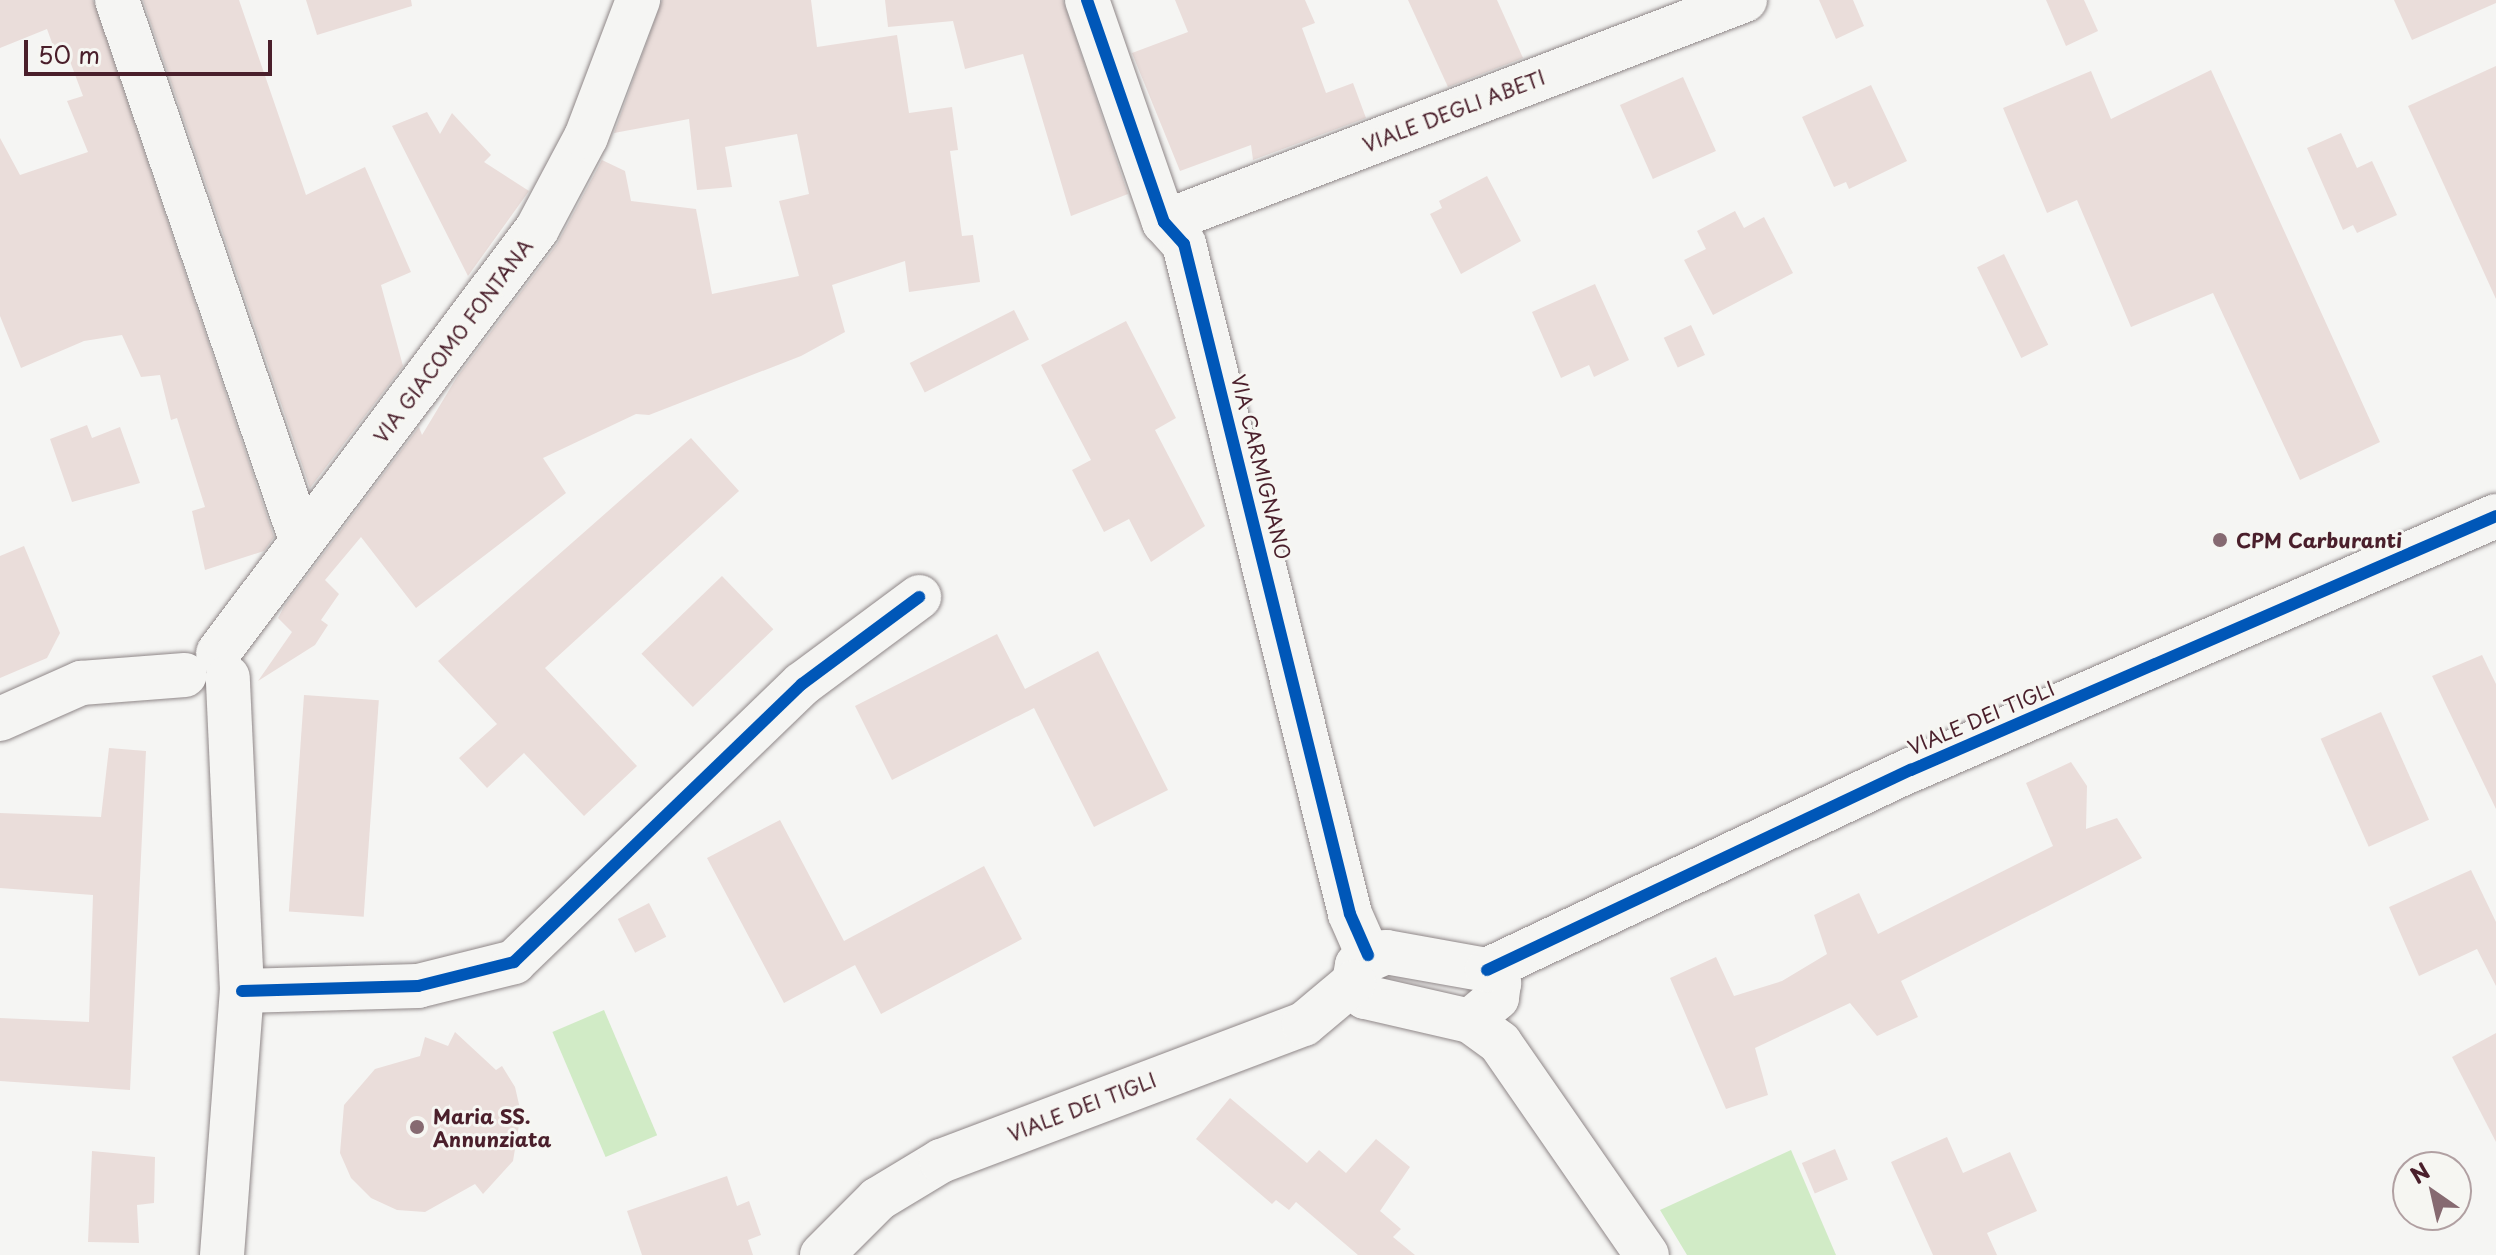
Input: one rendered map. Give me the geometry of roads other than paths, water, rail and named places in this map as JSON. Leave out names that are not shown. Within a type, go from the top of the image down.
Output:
[{"type":"street","points":[[117,0],[301,540]]},
{"type":"street","name":"VIA GIACOMO FONTANA","points":[[210,669],[301,540],[537,229],[586,137],[638,0]]},
{"type":"street","name":"VIALE DEGLI ABETI","points":[[1164,222],[1745,0]]},
{"type":"street","name":"VIA CARMIGNANO","points":[[1097,3],[1164,222],[1184,244],[1361,969]]},
{"type":"street","name":"VIALE DEI TIGLI","points":[[1487,970],[1911,770],[2496,516]]},
{"type":"street","points":[[242,991],[418,986],[514,962],[802,684],[919,597]]},
{"type":"street","points":[[0,719],[81,683],[210,669],[242,991],[222,1255]]},
{"type":"street","points":[[1470,1021],[1497,998],[1499,983],[1487,970],[1386,952],[1361,969],[1365,997],[1470,1021],[1500,1043],[1647,1255]]},
{"type":"street","name":"VIALE DEI TIGLI","points":[[822,1255],[878,1199],[941,1161],[1304,1024],[1361,969]]},
{"type":"place","name":"CPM Carburanti","points":[[2220,540]]},
{"type":"place","name":"Maria SS. Annunziata","points":[[417,1127]]}]
